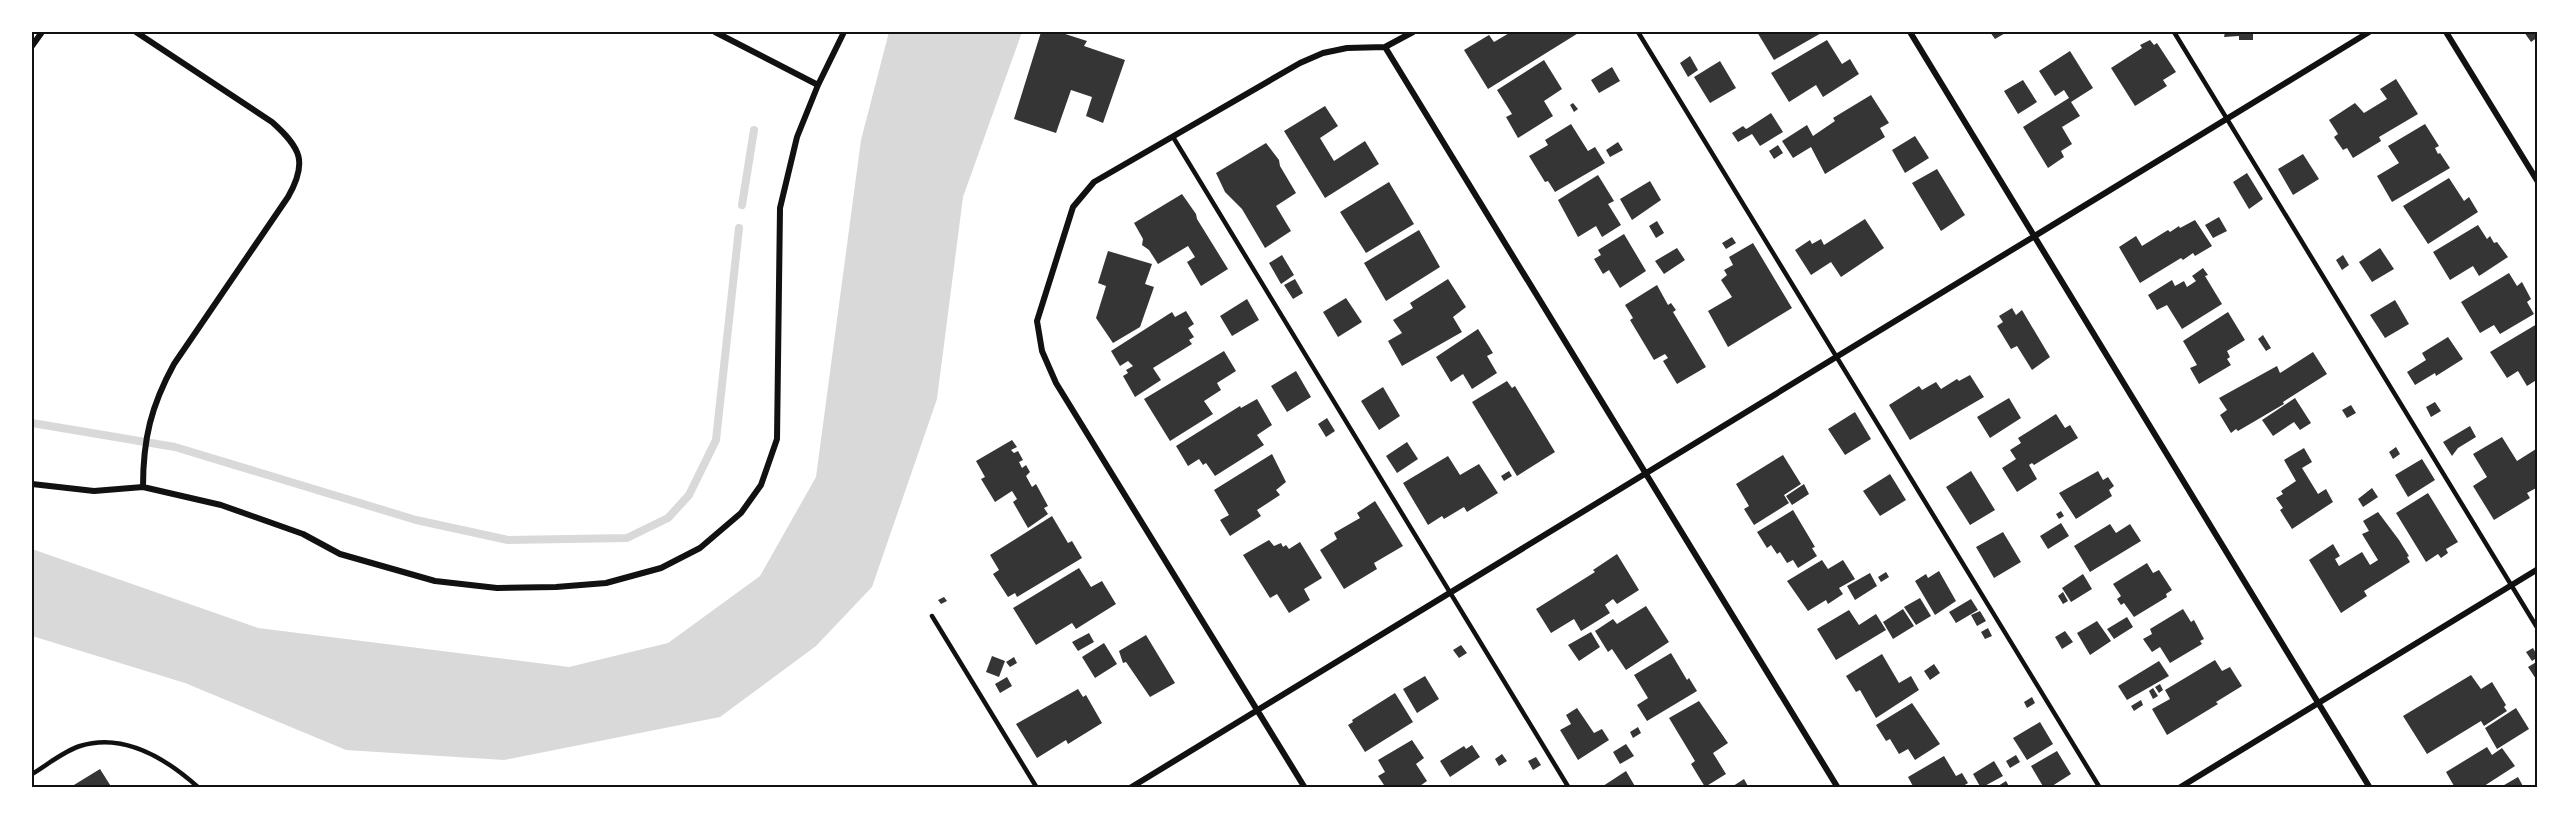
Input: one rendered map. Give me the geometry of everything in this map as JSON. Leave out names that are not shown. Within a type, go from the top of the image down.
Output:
[{"type":"street","points":[[32,46],[42,32]]},
{"type":"street","points":[[136,32],[272,122],[289,137],[301,159],[299,178],[288,197],[174,364],[162,386],[149,419],[143,455],[143,487]]},
{"type":"street","points":[[715,32],[818,85]]},
{"type":"street","points":[[32,484],[94,491],[143,487],[221,505],[303,534],[340,554],[435,581],[476,586],[556,587],[606,583],[661,568],[700,548],[741,513],[761,485],[777,439],[780,208],[797,137],[818,85],[844,32]]},
{"type":"street","points":[[1305,788],[1056,383],[1042,351],[1037,321],[1073,207],[1094,182],[1300,63],[1347,48],[1385,47],[1413,32]]},
{"type":"street","points":[[1910,32],[2370,788]]},
{"type":"street","points":[[1130,788],[2370,32]]},
{"type":"street","points":[[2446,32],[2538,182]]},
{"type":"street","points":[[1385,47],[1838,788]]},
{"type":"street","points":[[2179,788],[2538,569]]},
{"type":"lane","points":[[1638,32],[2100,788]]},
{"type":"lane","points":[[2174,32],[2538,629]]},
{"type":"lane","points":[[1173,137],[1569,788]]},
{"type":"lane","points":[[932,615],[1037,788]]},
{"type":"lane","points":[[32,774],[79,746],[94,743],[122,744],[152,754],[199,788]]},
{"type":"shaded area","points":[[889,32],[1022,32],[963,197],[937,399],[872,587],[816,646],[720,717],[504,760],[346,750],[185,683],[32,636],[32,549],[258,628],[569,667],[668,643],[760,576],[816,477],[861,140]]},
{"type":"building","points":[[1041,32],[1059,32],[1087,41],[1084,46],[1125,60],[1103,123],[1086,116],[1092,97],[1071,90],[1056,133],[1014,119]]},
{"type":"building","points":[[1511,32],[1580,32],[1488,89],[1464,50],[1489,35],[1494,42]]},
{"type":"building","points":[[1757,32],[1823,32],[1774,60]]},
{"type":"building","points":[[1990,32],[2007,32],[1995,39]]},
{"type":"building","points":[[2225,32],[2253,32],[2253,40],[2239,40],[2239,36],[2224,37]]},
{"type":"building","points":[[2524,32],[2538,32],[2538,37],[2531,42]]},
{"type":"building","points":[[1827,40],[1842,64],[1850,59],[1859,74],[1823,97],[1816,85],[1789,102],[1771,73]]},
{"type":"building","points":[[2150,40],[2154,45],[2157,43],[2176,72],[2163,80],[2167,86],[2135,106],[2111,68],[2142,48],[2140,45]]},
{"type":"building","points":[[2070,51],[2093,88],[2071,102],[2080,116],[2062,127],[2072,144],[2061,151],[2064,157],[2048,168],[2023,127],[2069,98],[2064,90],[2055,96],[2039,71]]},
{"type":"building","points":[[1690,56],[1698,70],[1688,77],[1680,63]]},
{"type":"building","points":[[1544,60],[1562,89],[1544,101],[1553,116],[1518,138],[1506,117],[1512,114],[1497,90]]},
{"type":"building","points":[[1720,61],[1736,88],[1710,103],[1694,77]]},
{"type":"building","points":[[1612,67],[1620,81],[1599,93],[1591,80]]},
{"type":"building","points":[[2396,79],[2418,114],[2379,137],[2381,141],[2353,158],[2347,148],[2343,150],[2334,137],[2338,134],[2329,120],[2355,103],[2364,113],[2387,99],[2380,89]]},
{"type":"building","points":[[2023,80],[2037,102],[2018,114],[2004,91]]},
{"type":"building","points":[[1871,95],[1889,123],[1880,128],[1885,137],[1825,174],[1811,147],[1793,158],[1782,141],[1807,125],[1813,136],[1835,121],[1833,118]]},
{"type":"building","points":[[1573,103],[1578,109],[1574,112],[1570,105]]},
{"type":"building","points":[[1325,106],[1338,126],[1320,138],[1334,161],[1365,141],[1379,164],[1325,198],[1284,131]]},
{"type":"building","points":[[1771,113],[1783,132],[1760,146],[1752,134],[1738,142],[1732,133],[1743,126],[1748,128]]},
{"type":"building","points":[[1571,124],[1588,151],[1595,147],[1605,163],[1555,192],[1548,181],[1545,182],[1529,156],[1548,145],[1545,140]]},
{"type":"building","points":[[2425,124],[2439,146],[2435,148],[2438,154],[2440,153],[2450,168],[2392,202],[2377,176],[2399,163],[2388,146]]},
{"type":"building","points":[[1915,136],[1929,158],[1905,173],[1892,150]]},
{"type":"building","points":[[1618,142],[1623,150],[1610,157],[1606,150]]},
{"type":"building","points":[[1266,143],[1279,160],[1280,166],[1296,193],[1276,206],[1291,231],[1265,248],[1242,209],[1225,192],[1216,173]]},
{"type":"building","points":[[1778,145],[1783,153],[1774,159],[1769,151]]},
{"type":"building","points":[[2303,154],[2319,179],[2293,195],[2278,169]]},
{"type":"building","points":[[1937,169],[1965,215],[1941,231],[1912,183]]},
{"type":"building","points":[[2247,173],[2263,199],[2249,209],[2233,182]]},
{"type":"building","points":[[1598,175],[1614,201],[1608,204],[1621,225],[1602,237],[1596,226],[1578,237],[1558,200]]},
{"type":"building","points":[[2449,178],[2464,201],[2469,197],[2478,212],[2428,244],[2403,206]]},
{"type":"building","points":[[1650,181],[1661,200],[1632,220],[1620,199]]},
{"type":"building","points":[[1389,182],[1414,224],[1366,253],[1340,212]]},
{"type":"building","points":[[1182,194],[1228,269],[1201,286],[1187,262],[1195,257],[1188,246],[1158,264],[1149,250],[1142,245],[1143,239],[1134,223]]},
{"type":"building","points":[[2219,217],[2227,231],[2213,238],[2205,225]]},
{"type":"building","points":[[1865,219],[1884,248],[1841,277],[1831,262],[1811,275],[1795,250],[1810,240],[1812,244],[1821,239],[1824,245]]},
{"type":"building","points":[[2195,220],[2212,246],[2195,256],[2193,253],[2183,260],[2181,258],[2140,283],[2119,247],[2136,236],[2142,246],[2168,230],[2170,232]]},
{"type":"building","points":[[1657,221],[1664,233],[1656,238],[1649,226]]},
{"type":"building","points":[[2478,225],[2487,239],[2490,236],[2494,243],[2497,242],[2508,257],[2479,276],[2473,266],[2450,280],[2433,252]]},
{"type":"building","points":[[1419,230],[1440,267],[1386,301],[1364,263]]},
{"type":"building","points":[[1624,234],[1646,271],[1620,288],[1609,270],[1603,274],[1594,259],[1601,255],[1598,250]]},
{"type":"building","points":[[1732,237],[1736,243],[1726,249],[1722,243]]},
{"type":"building","points":[[1753,243],[1792,308],[1728,347],[1708,311],[1732,297],[1721,280],[1727,275],[1724,270],[1733,265],[1729,257]]},
{"type":"building","points":[[1677,248],[1685,260],[1664,274],[1655,261]]},
{"type":"building","points":[[2380,248],[2394,269],[2372,282],[2359,262]]},
{"type":"building","points":[[1108,251],[1152,264],[1145,284],[1154,287],[1140,327],[1113,343],[1096,318],[1106,286],[1098,283]]},
{"type":"building","points":[[1282,255],[1294,275],[1281,284],[1269,263]]},
{"type":"building","points":[[2343,255],[2349,265],[2342,270],[2336,260]]},
{"type":"building","points":[[2203,268],[2208,275],[2205,276],[2222,304],[2182,329],[2167,305],[2157,310],[2148,295],[2172,280],[2175,286],[2184,281],[2187,287],[2196,281],[2192,276]]},
{"type":"building","points":[[2509,273],[2517,286],[2522,282],[2531,299],[2527,302],[2534,314],[2500,334],[2494,325],[2480,333],[2461,302]]},
{"type":"building","points":[[1295,279],[1303,293],[1293,299],[1284,285]]},
{"type":"building","points":[[1448,279],[1466,307],[1453,317],[1462,332],[1402,366],[1388,341],[1402,333],[1393,320],[1413,308],[1410,303]]},
{"type":"building","points":[[1657,285],[1668,305],[1671,303],[1676,310],[1673,312],[1706,367],[1677,384],[1663,361],[1668,358],[1665,354],[1654,360],[1630,320],[1633,318],[1625,305]]},
{"type":"building","points":[[1346,298],[1362,322],[1338,337],[1323,312]]},
{"type":"building","points":[[1247,299],[1259,320],[1232,336],[1220,316]]},
{"type":"building","points":[[2395,300],[2409,324],[2385,338],[2370,315]]},
{"type":"building","points":[[2012,308],[2016,315],[2022,310],[2050,357],[2032,370],[2017,346],[2011,349],[1997,326],[2003,322],[1999,316]]},
{"type":"building","points":[[1186,311],[1194,324],[1188,328],[1194,337],[1189,340],[1192,344],[1153,368],[1161,380],[1135,397],[1123,376],[1128,373],[1126,370],[1133,366],[1128,361],[1120,366],[1111,351],[1172,312],[1175,317]]},
{"type":"building","points":[[2228,312],[2245,340],[2227,351],[2230,357],[2227,359],[2231,365],[2199,384],[2190,368],[2197,365],[2183,341]]},
{"type":"building","points":[[2537,324],[2538,379],[2527,386],[2518,371],[2507,378],[2490,352]]},
{"type":"building","points":[[1478,329],[1493,353],[1487,356],[1497,373],[1472,389],[1463,374],[1451,382],[1436,357]]},
{"type":"building","points":[[2263,335],[2271,348],[2266,351],[2258,339]]},
{"type":"building","points":[[2448,337],[2463,359],[2436,376],[2435,373],[2415,385],[2407,372],[2426,360],[2422,353]]},
{"type":"building","points":[[1224,351],[1236,371],[1217,383],[1221,390],[1204,401],[1213,414],[1170,441],[1144,399]]},
{"type":"building","points":[[2313,352],[2327,374],[2283,402],[2284,404],[2231,433],[2220,415],[2227,410],[2219,398],[2277,366],[2280,373]]},
{"type":"building","points":[[1296,371],[1311,397],[1287,412],[1271,386]]},
{"type":"building","points":[[1970,375],[1984,397],[1910,440],[1889,405],[1919,386],[1922,390],[1936,382],[1941,389],[1957,379],[1959,381]]},
{"type":"building","points":[[1507,381],[1512,388],[1515,386],[1555,452],[1517,476],[1472,402]]},
{"type":"building","points":[[1383,387],[1400,416],[1379,430],[1361,401]]},
{"type":"building","points":[[2009,398],[2021,418],[1990,438],[1977,417]]},
{"type":"building","points":[[2295,398],[2311,423],[2300,430],[2294,422],[2273,436],[2262,420]]},
{"type":"building","points":[[1257,399],[1272,425],[1257,435],[1264,445],[1215,476],[1206,463],[1203,465],[1199,459],[1188,466],[1176,446],[1240,406],[1241,408]]},
{"type":"building","points":[[2435,402],[2441,411],[2431,417],[2426,407]]},
{"type":"building","points":[[2351,405],[2356,413],[2347,418],[2342,410]]},
{"type":"building","points":[[1855,412],[1871,439],[1845,455],[1828,429]]},
{"type":"building","points":[[2056,414],[2065,428],[2070,425],[2078,438],[2034,465],[2032,463],[2029,465],[2037,479],[2017,492],[2002,468],[2016,459],[2010,450],[2021,443],[2018,438]]},
{"type":"building","points":[[1327,418],[1335,431],[1326,437],[1318,424]]},
{"type":"building","points":[[2470,426],[2476,437],[2458,448],[2452,456],[2443,442]]},
{"type":"building","points":[[2502,437],[2517,461],[2536,449],[2538,487],[2527,493],[2530,498],[2494,520],[2473,486],[2487,477],[2473,454]]},
{"type":"building","points":[[1012,440],[1017,447],[1011,450],[1014,453],[1018,451],[1023,460],[1019,462],[1022,468],[1026,465],[1030,472],[1026,476],[1032,487],[1036,484],[1048,506],[1044,508],[1048,514],[1028,528],[1013,502],[1017,499],[1012,491],[995,502],[981,479],[985,477],[976,461]]},
{"type":"building","points":[[1407,442],[1418,459],[1397,473],[1386,456]]},
{"type":"building","points":[[2396,447],[2400,454],[2393,459],[2389,452]]},
{"type":"building","points":[[2304,448],[2312,462],[2302,468],[2318,494],[2326,489],[2333,502],[2292,529],[2280,510],[2283,508],[2276,498],[2283,494],[2281,491],[2296,481],[2284,460]]},
{"type":"building","points":[[1272,454],[1286,482],[1276,490],[1280,495],[1257,510],[1261,516],[1230,536],[1220,520],[1229,515],[1214,490]]},
{"type":"building","points":[[1783,455],[1801,484],[1784,495],[1789,503],[1754,525],[1744,509],[1749,506],[1736,484]]},
{"type":"building","points":[[1448,456],[1460,475],[1479,464],[1498,493],[1467,512],[1464,507],[1428,525],[1403,483]]},
{"type":"building","points":[[2422,459],[2435,480],[2408,497],[2395,475]]},
{"type":"building","points":[[1509,471],[1512,476],[1504,481],[1501,476]]},
{"type":"building","points":[[1971,471],[1995,510],[1970,525],[1946,487]]},
{"type":"building","points":[[2098,471],[2103,480],[2108,477],[2114,486],[2109,490],[2112,496],[2076,519],[2059,493]]},
{"type":"building","points":[[1890,474],[1906,500],[1880,516],[1863,491]]},
{"type":"building","points":[[1804,484],[1809,494],[1792,505],[1786,496]]},
{"type":"building","points":[[2372,488],[2378,497],[2363,507],[2358,499]]},
{"type":"building","points":[[2428,493],[2458,542],[2446,549],[2448,553],[2441,558],[2438,554],[2426,562],[2396,513]]},
{"type":"building","points":[[1375,501],[1403,546],[1374,563],[1377,569],[1344,589],[1320,550],[1337,539],[1334,533],[1360,518],[1357,513]]},
{"type":"building","points":[[1793,510],[1815,547],[1812,548],[1817,556],[1798,568],[1793,560],[1787,563],[1780,552],[1777,554],[1771,545],[1767,548],[1757,532]]},
{"type":"building","points":[[2061,511],[2064,516],[2059,519],[2056,514]]},
{"type":"building","points":[[2378,512],[2399,540],[2410,562],[2364,591],[2367,596],[2341,613],[2309,560],[2333,544],[2340,556],[2335,559],[2339,566],[2362,552],[2370,565],[2378,560],[2362,534],[2369,531],[2363,521]]},
{"type":"building","points":[[1052,516],[1068,543],[1072,541],[1082,558],[1017,597],[1015,593],[1008,597],[993,574],[999,570],[990,555]]},
{"type":"building","points":[[2061,523],[2069,536],[2048,549],[2040,536]]},
{"type":"building","points":[[2110,524],[2116,533],[2130,524],[2141,541],[2090,572],[2074,546]]},
{"type":"building","points":[[2003,532],[2021,562],[1994,578],[1976,547]]},
{"type":"building","points":[[1269,540],[1274,546],[1281,543],[1283,547],[1286,545],[1289,549],[1300,542],[1322,578],[1304,589],[1310,600],[1289,613],[1277,594],[1270,598],[1243,555]]},
{"type":"building","points":[[1617,554],[1639,590],[1617,604],[1613,599],[1605,605],[1610,613],[1581,631],[1574,619],[1551,633],[1536,609],[1595,572],[1593,570]]},
{"type":"building","points":[[1822,560],[1828,569],[1843,560],[1855,579],[1839,588],[1843,594],[1828,604],[1826,600],[1808,611],[1787,581]]},
{"type":"building","points":[[2147,563],[2153,573],[2159,570],[2172,590],[2166,594],[2167,597],[2134,617],[2124,603],[2121,605],[2117,599],[2121,596],[2113,584]]},
{"type":"building","points":[[1079,568],[1091,587],[1102,581],[1116,604],[1076,629],[1072,623],[1036,645],[1013,608]]},
{"type":"building","points":[[1939,571],[1956,601],[1935,615],[1915,581],[1926,574],[1928,578]]},
{"type":"building","points":[[1886,572],[1889,577],[1881,582],[1878,577]]},
{"type":"building","points":[[1870,573],[1877,586],[1855,600],[1847,586]]},
{"type":"building","points":[[2083,574],[2092,589],[2071,602],[2062,588]]},
{"type":"building","points":[[2063,592],[2068,601],[2063,604],[2058,596]]},
{"type":"building","points":[[944,597],[947,601],[941,604],[938,600]]},
{"type":"building","points":[[1920,598],[1931,616],[1916,625],[1904,607]]},
{"type":"building","points":[[1971,599],[1978,610],[1956,623],[1949,612]]},
{"type":"building","points":[[1646,606],[1669,642],[1626,670],[1612,649],[1608,652],[1595,631],[1613,619],[1617,624]]},
{"type":"building","points":[[1903,609],[1914,626],[1893,639],[1883,622]]},
{"type":"building","points":[[2183,609],[2191,622],[2194,620],[2204,639],[2200,641],[2202,644],[2170,663],[2160,647],[2152,652],[2143,639],[2152,634],[2150,629]]},
{"type":"building","points":[[1849,610],[1859,625],[1876,614],[1886,630],[1836,660],[1817,629]]},
{"type":"building","points":[[1980,611],[1986,621],[1977,626],[1971,615]]},
{"type":"building","points":[[2127,617],[2133,627],[2114,639],[2107,629]]},
{"type":"building","points":[[2097,621],[2111,641],[2090,655],[2077,633]]},
{"type":"building","points":[[1988,628],[1992,636],[1985,639],[1981,632]]},
{"type":"building","points":[[2065,631],[2073,642],[2062,649],[2055,637]]},
{"type":"building","points":[[1591,632],[1600,647],[1579,661],[1568,645]]},
{"type":"building","points":[[1089,633],[1094,642],[1078,651],[1072,642]]},
{"type":"building","points":[[1146,635],[1175,683],[1150,697],[1126,662],[1123,663],[1119,651]]},
{"type":"building","points":[[1104,643],[1117,664],[1095,678],[1082,657]]},
{"type":"building","points":[[1461,645],[1467,653],[1459,658],[1453,650]]},
{"type":"building","points":[[2533,648],[2538,657],[2532,661],[2526,652]]},
{"type":"building","points":[[1671,653],[1687,680],[1689,678],[1697,691],[1647,721],[1637,705],[1648,698],[1634,675]]},
{"type":"building","points":[[1882,654],[1899,683],[1911,676],[1919,690],[1876,718],[1860,690],[1856,692],[1846,676]]},
{"type":"building","points":[[992,656],[1005,661],[999,677],[986,672]]},
{"type":"building","points":[[1014,657],[1017,663],[1010,667],[1006,662]]},
{"type":"building","points":[[2215,660],[2222,671],[2230,667],[2242,686],[2216,702],[2218,704],[2167,735],[2152,709],[2170,699],[2165,690]]},
{"type":"building","points":[[2159,661],[2169,676],[2127,700],[2118,686]]},
{"type":"building","points":[[2538,661],[2538,682],[2528,667]]},
{"type":"building","points":[[1934,664],[1940,673],[1930,680],[1924,671]]},
{"type":"building","points":[[2471,675],[2481,689],[2492,682],[2506,705],[2504,707],[2507,711],[2484,726],[2481,721],[2427,754],[2403,716]]},
{"type":"building","points":[[1425,676],[1439,699],[1417,713],[1403,689]]},
{"type":"building","points":[[1007,677],[1012,686],[1000,693],[995,684]]},
{"type":"building","points":[[2160,684],[2163,690],[2159,693],[2155,687]]},
{"type":"building","points":[[2153,688],[2158,696],[2153,699],[2149,691]]},
{"type":"building","points":[[1078,689],[1083,697],[1086,695],[1102,723],[1068,744],[1066,740],[1037,758],[1016,724]]},
{"type":"building","points":[[1395,693],[1413,722],[1365,752],[1348,725],[1353,722],[1352,720]]},
{"type":"building","points":[[2032,697],[2035,703],[2027,708],[2024,702]]},
{"type":"building","points":[[2141,700],[2143,705],[2134,711],[2131,706]]},
{"type":"building","points":[[1699,701],[1728,743],[1713,753],[1726,774],[1705,787],[1691,764],[1695,761],[1669,718]]},
{"type":"building","points":[[1912,703],[1940,744],[1915,760],[1908,749],[1899,754],[1890,739],[1886,741],[1876,725]]},
{"type":"building","points":[[1577,708],[1594,733],[1602,729],[1609,740],[1578,760],[1560,730],[1571,724],[1566,715]]},
{"type":"building","points":[[2516,708],[2529,729],[2497,749],[2485,728]]},
{"type":"building","points":[[2040,722],[2053,744],[2027,760],[2013,738]]},
{"type":"building","points":[[1638,727],[1641,733],[1633,738],[1630,732]]},
{"type":"building","points":[[1412,740],[1424,758],[1416,764],[1427,781],[1417,788],[1386,788],[1378,776],[1385,772],[1378,760]]},
{"type":"building","points":[[1626,744],[1634,756],[1620,764],[1613,752]]},
{"type":"building","points":[[1472,745],[1480,757],[1450,777],[1440,761],[1464,746],[1466,749]]},
{"type":"building","points":[[2487,747],[2492,755],[2502,748],[2515,766],[2481,788],[2452,788],[2454,786],[2446,772]]},
{"type":"building","points":[[2057,751],[2071,774],[2049,788],[2044,788],[2031,766]]},
{"type":"building","points":[[1502,754],[1507,761],[1499,766],[1495,759]]},
{"type":"building","points":[[2016,755],[2020,762],[2010,768],[2006,761]]},
{"type":"building","points":[[1944,756],[1956,776],[1962,773],[1968,783],[1960,788],[1914,788],[1908,777]]},
{"type":"building","points":[[1536,757],[1541,765],[1533,770],[1528,761]]},
{"type":"building","points":[[1994,761],[2003,776],[1981,788],[1973,774]]},
{"type":"building","points":[[100,769],[112,788],[69,788]]},
{"type":"building","points":[[1626,771],[1636,788],[1600,788]]},
{"type":"building","points":[[2518,777],[2524,788],[2499,788]]},
{"type":"building","points":[[1744,779],[1749,788],[1730,788]]},
{"type":"building","points":[[2006,781],[2010,788],[1995,788]]},
{"type":"waterway","points":[[742,205],[754,130]]},
{"type":"waterway","points":[[32,423],[175,447],[416,520],[508,540],[627,538],[668,518],[689,495],[716,440],[739,228]]}]
